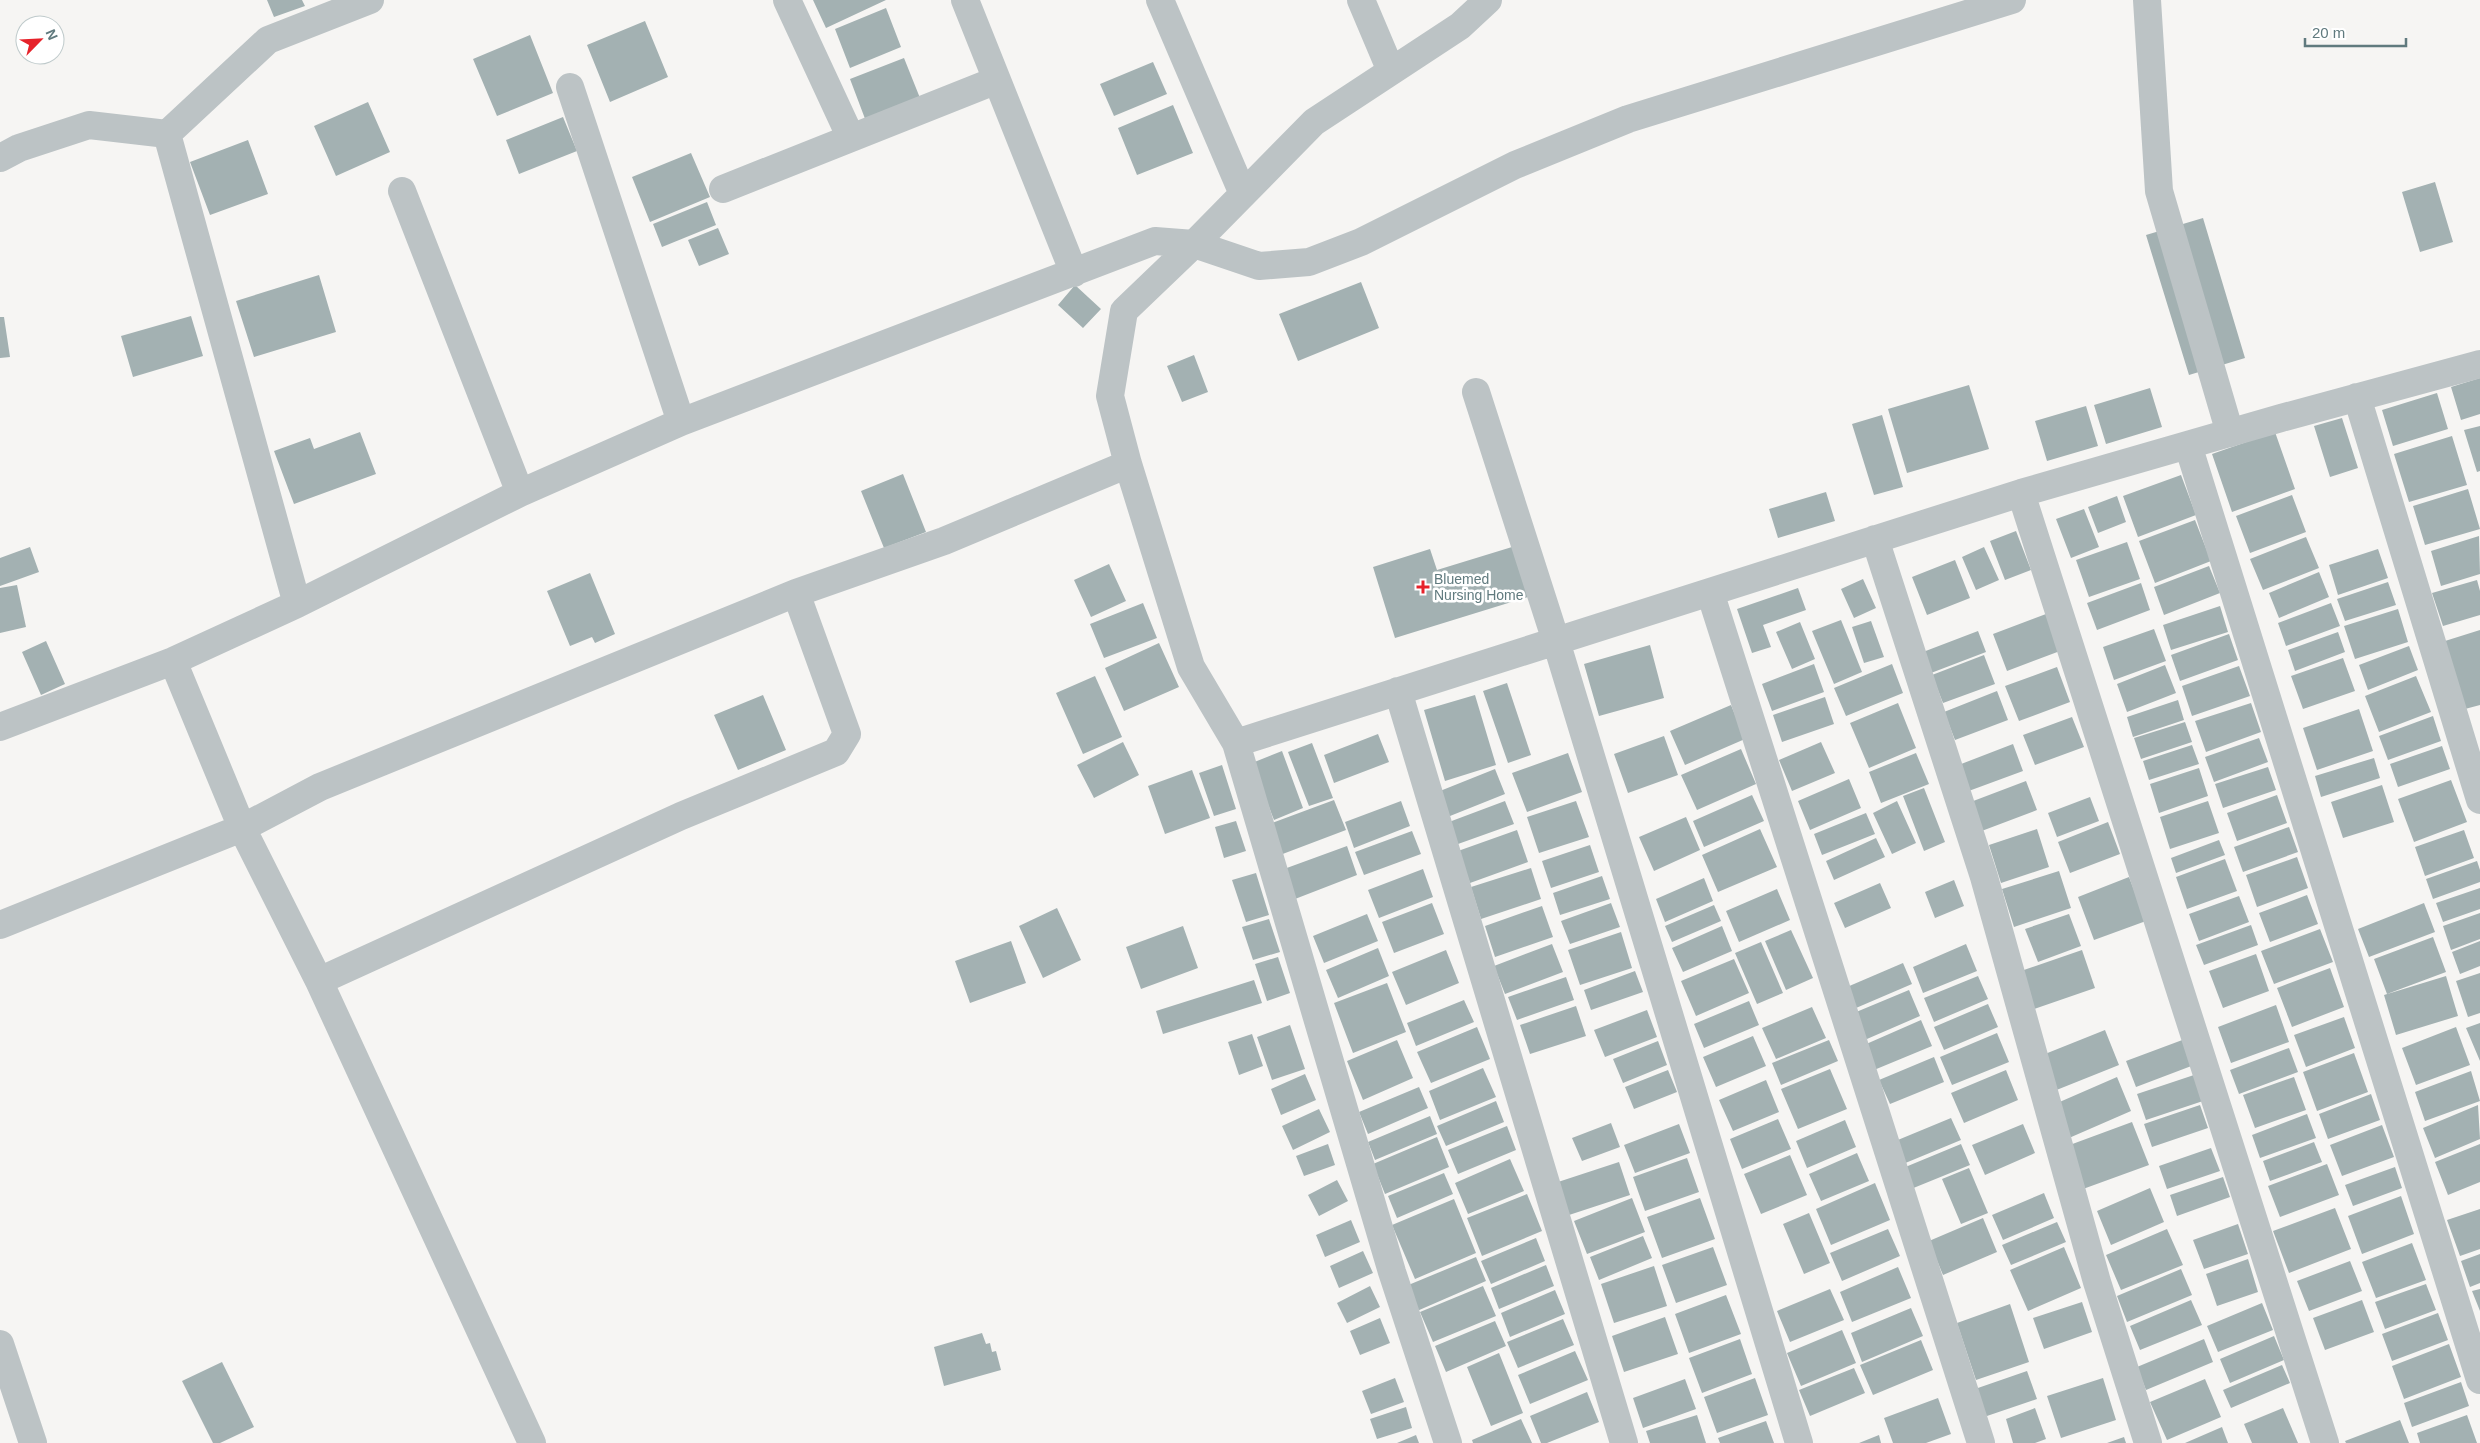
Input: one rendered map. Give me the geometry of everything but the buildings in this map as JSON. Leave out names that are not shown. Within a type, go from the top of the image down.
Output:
[{"type":"street","points":[[0,158],[19,148],[89,125],[167,134],[268,40],[370,0]]},
{"type":"street","points":[[787,0],[851,138]]},
{"type":"street","points":[[965,0],[1074,273]]},
{"type":"street","points":[[1160,0],[1243,194]]},
{"type":"street","points":[[1361,0],[1391,72]]},
{"type":"street","points":[[1448,1443],[1392,1272],[1236,743],[1191,667],[1128,464],[1110,396],[1124,311],[1194,244],[1314,122],[1460,26],[1488,0]]},
{"type":"street","points":[[0,727],[173,660],[297,604],[520,492],[681,422],[1155,241],[1194,244],[1259,266],[1309,262],[1361,242],[1515,165],[1628,119],[2012,0]]},
{"type":"street","points":[[2148,0],[2159,191],[2230,433]]},
{"type":"street","points":[[722,189],[997,80]]},
{"type":"street","points":[[570,87],[681,422]]},
{"type":"street","points":[[167,134],[297,604]]},
{"type":"street","points":[[402,191],[520,492]]},
{"type":"street","points":[[1236,743],[2021,493],[2188,444],[2480,364]]},
{"type":"street","points":[[1476,392],[1556,641],[1799,1443]]},
{"type":"street","points":[[2357,397],[2480,800]]},
{"type":"street","points":[[2188,444],[2480,1380]]},
{"type":"street","points":[[0,925],[242,828],[320,787],[796,593],[944,540],[1128,464]]},
{"type":"street","points":[[2021,493],[2325,1443]]},
{"type":"street","points":[[1875,540],[1984,877],[2097,1282],[2148,1443]]},
{"type":"street","points":[[1710,592],[1980,1443]]},
{"type":"street","points":[[319,982],[681,816],[836,752],[847,734],[796,593]]},
{"type":"street","points":[[173,660],[242,828],[319,982],[532,1443]]},
{"type":"street","points":[[1398,691],[1624,1443]]},
{"type":"street","points":[[0,1344],[33,1443]]},
{"type":"place","name":"Bluemed Nursing Home","points":[[1423,587]]}]
